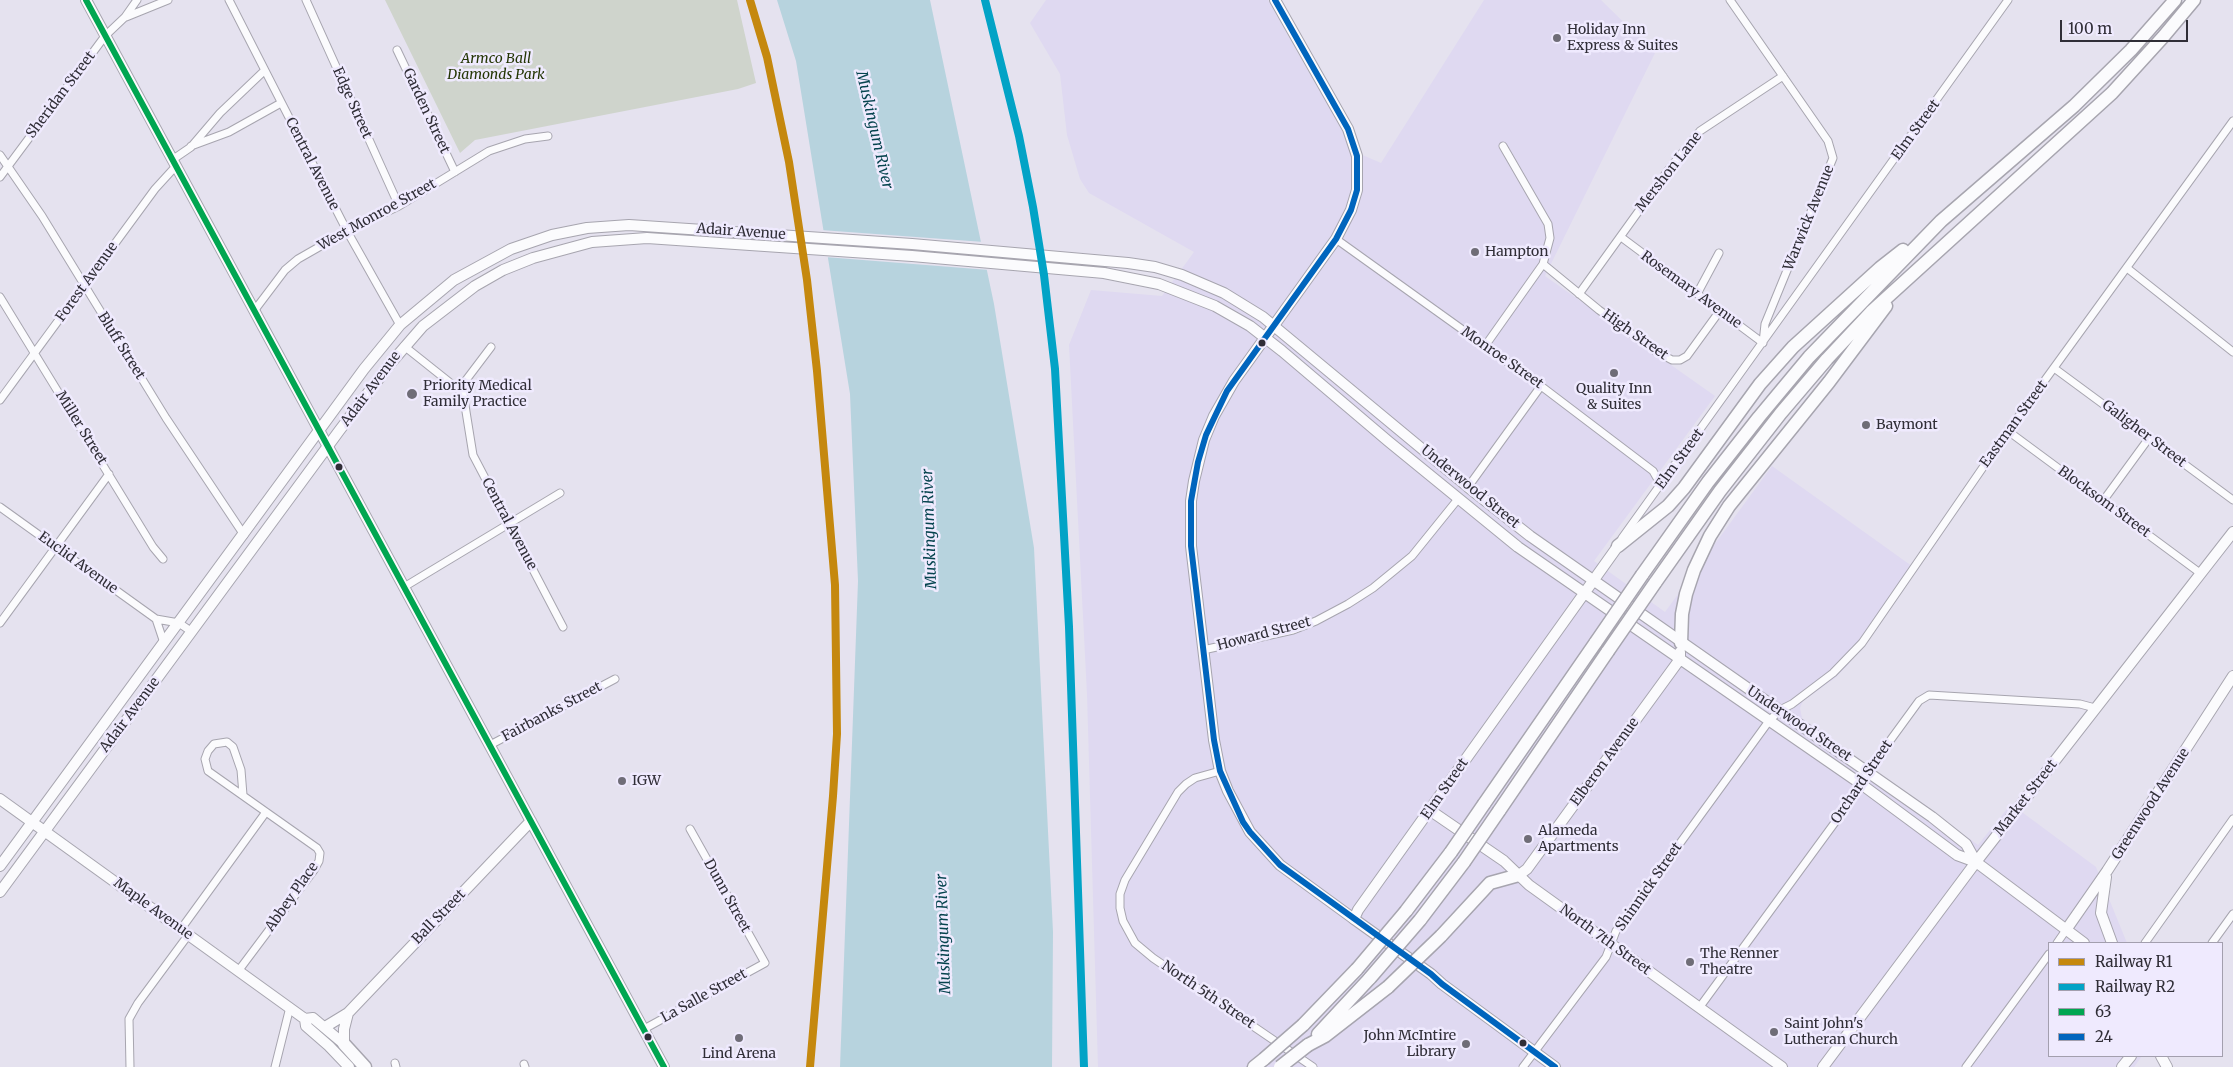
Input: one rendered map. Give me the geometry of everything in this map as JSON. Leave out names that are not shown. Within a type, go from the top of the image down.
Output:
[{"type":"highway","points":[[1618,546],[1668,506],[1684,488],[1760,384],[1793,347],[1880,268],[1941,221],[2074,106],[2131,50],[2175,0]]},
{"type":"highway","points":[[1280,1067],[1308,1045],[1420,920],[1464,862],[1720,491],[1827,359],[1870,312],[1900,287],[1960,230],[2112,93],[2194,0]]},
{"type":"highway","points":[[1259,1063],[1303,1025],[1357,969],[1406,911],[1451,852],[1642,574],[1708,482],[1758,417],[1809,356],[1941,221]]},
{"type":"highway","points":[[1681,643],[1682,614],[1686,594],[1694,570],[1710,536],[1729,506],[1829,382],[1900,287]]},
{"type":"highway","points":[[1308,1045],[1325,1036],[1388,987],[1441,936],[1490,883],[1519,875]]},
{"type":"highway","points":[[344,1044],[365,1067]]},
{"type":"main road","points":[[86,0],[664,1067]]},
{"type":"main road","points":[[1275,0],[1340,112],[1354,143],[1358,170],[1357,190],[1351,210],[1336,239],[1234,381],[1214,416],[1206,435],[1194,481],[1191,502],[1191,546],[1214,740],[1220,770],[1236,810],[1250,832],[1280,865],[1555,1067]]},
{"type":"main road","name":"Adair Avenue","points":[[0,866],[364,369],[400,325],[454,280],[511,249],[552,235],[587,228],[629,225],[912,244]]},
{"type":"main road","name":"Adair Avenue","points":[[0,892],[328,445],[404,346],[423,326],[475,286],[503,270],[561,249],[592,242],[648,238],[912,256]]},
{"type":"main road","name":"Underwood Street","points":[[912,244],[1103,260],[1155,267],[1202,283],[1244,304],[1274,326],[1468,487],[1592,581],[1869,771],[1966,844],[1976,862]]},
{"type":"main road","name":"Underwood Street","points":[[912,256],[1104,272],[1130,276],[1184,292],[1234,316],[1265,338],[1518,547],[1861,784],[1957,855],[1976,862],[2083,942]]},
{"type":"main road","name":"Market Street","points":[[1823,1067],[1976,862],[2233,532]]},
{"type":"main road","name":"Elm Street","points":[[1354,920],[1358,910],[1431,811],[1618,546]]},
{"type":"main road","points":[[1680,660],[1681,643]]},
{"type":"main road","name":"Elberon Avenue","points":[[1519,875],[1527,870],[1680,660]]},
{"type":"main road","name":"Greenwood Avenue","points":[[2066,930],[2107,871],[2233,678]]},
{"type":"main road","name":"Maple Avenue","points":[[0,798],[305,1018]]},
{"type":"main road","name":"North 7th Street","points":[[1431,811],[1510,866],[1530,885],[1782,1067]]},
{"type":"main road","name":"Ball Street","points":[[325,1027],[348,1013],[531,821]]},
{"type":"main road","points":[[2107,871],[2101,902],[2101,913],[2112,942]]},
{"type":"main road","points":[[344,1044],[344,1029],[348,1013]]},
{"type":"main road","points":[[344,1044],[313,1018],[305,1018],[306,1026],[330,1046],[349,1067]]},
{"type":"main road","points":[[2122,1067],[2130,1057]]},
{"type":"street","name":"Sheridan Street","points":[[0,177],[105,36],[125,17],[137,0]]},
{"type":"street","name":"Sheridan Street","points":[[125,17],[168,0]]},
{"type":"street","name":"Central Avenue","points":[[229,0],[347,231],[400,325]]},
{"type":"street","name":"Edge Street","points":[[306,0],[399,206]]},
{"type":"street","name":"Warwick Avenue","points":[[1730,0],[1828,141],[1833,158],[1765,324],[1763,343]]},
{"type":"street","name":"Elm Street","points":[[1618,546],[2008,0]]},
{"type":"street","name":"Garden Street","points":[[397,50],[455,172]]},
{"type":"street","name":"Forest Avenue","points":[[0,400],[174,163],[191,147],[220,113],[264,71]]},
{"type":"street","name":"Mershon Lane","points":[[1579,294],[1669,169],[1700,131],[1783,76]]},
{"type":"street","name":"Forest Avenue","points":[[191,147],[229,132],[281,103]]},
{"type":"street","name":"Eastman Street","points":[[1780,710],[1792,704],[1833,673],[1862,643],[2008,431],[2233,121]]},
{"type":"street","name":"West Monroe Street","points":[[254,311],[288,267],[298,258],[347,231],[399,206],[489,151],[525,139],[548,136]]},
{"type":"street","points":[[1485,346],[1543,264],[1550,238],[1548,224],[1503,146]]},
{"type":"street","name":"Bluff Street","points":[[0,155],[42,216],[166,418],[244,535]]},
{"type":"street","name":"Rosemary Avenue","points":[[1621,237],[1763,343]]},
{"type":"street","name":"Monroe Street","points":[[1336,239],[1541,386],[1653,471],[1661,485]]},
{"type":"street","points":[[1697,294],[1719,253]]},
{"type":"street","name":"High Street","points":[[1543,264],[1579,294],[1657,352],[1672,360],[1680,360],[1687,356],[1719,312]]},
{"type":"street","points":[[2127,268],[2233,352]]},
{"type":"street","name":"Miller Street","points":[[0,297],[153,547],[163,559]]},
{"type":"street","points":[[404,346],[460,388],[491,346]]},
{"type":"street","name":"Galigher Street","points":[[2054,368],[2233,500]]},
{"type":"street","points":[[1468,487],[1541,386]]},
{"type":"street","name":"Central Avenue","points":[[460,388],[463,393],[473,455],[563,627]]},
{"type":"street","name":"Blocksom Street","points":[[2008,431],[2200,573]]},
{"type":"street","points":[[2103,501],[2149,438]]},
{"type":"street","points":[[0,623],[110,474]]},
{"type":"street","points":[[404,587],[560,493]]},
{"type":"street","name":"Howard Street","points":[[1203,650],[1293,630],[1348,604],[1373,588],[1412,556],[1458,499]]},
{"type":"street","name":"Euclid Avenue","points":[[0,507],[156,619],[179,623],[192,632]]},
{"type":"street","points":[[156,619],[164,643]]},
{"type":"street","name":"Fairbanks Street","points":[[490,745],[615,679]]},
{"type":"street","name":"Orchard Street","points":[[1699,1008],[1919,701],[1929,695],[2080,704],[2096,708]]},
{"type":"street","name":"Shinnick Street","points":[[1523,1067],[1606,957],[1622,923],[1769,721],[1780,710]]},
{"type":"street","name":"Abbey Place","points":[[239,970],[319,861],[320,853],[317,848],[208,771],[204,759],[214,744],[227,742],[233,747],[241,770],[243,795]]},
{"type":"street","name":"North 5th Street","points":[[1220,770],[1195,778],[1178,792],[1125,880],[1120,894],[1120,908],[1127,933],[1135,943],[1153,958],[1313,1067]]},
{"type":"street","points":[[130,1067],[129,1019],[266,812]]},
{"type":"street","points":[[2146,942],[2233,819]]},
{"type":"street","name":"Dunn Street","points":[[690,828],[765,963]]},
{"type":"street","points":[[2213,942],[2233,914]]},
{"type":"street","points":[[2058,942],[2066,930]]},
{"type":"street","points":[[1966,1067],[2048,955]]},
{"type":"street","name":"La Salle Street","points":[[644,1029],[765,963]]},
{"type":"street","points":[[275,1067],[290,1007]]},
{"type":"shaded area","points":[[1046,0],[1268,0],[1339,121],[1351,150],[1381,163],[1484,0],[1601,0],[1655,53],[1545,276],[1715,396],[1594,561],[1665,612],[1772,466],[1916,569],[1848,665],[1835,678],[1803,701],[1800,708],[1802,718],[1978,845],[2011,804],[2096,867],[2127,942],[2048,942],[2048,1057],[2141,1057],[2134,1067],[1098,1067],[1087,694],[1069,345],[1091,290],[1162,296],[1194,252],[1089,193],[1080,179],[1067,135],[1060,74],[1030,23]]},
{"type":"green space","name":"Armco Ball Diamonds Park","points":[[385,0],[737,0],[756,83],[738,89],[475,140],[460,153]]},
{"type":"water","name":"Muskingum River","points":[[777,0],[930,0],[994,304],[1034,548],[1053,932],[1052,1067],[840,1067],[858,581],[850,394],[796,61]]},
{"type":"pier","points":[[821,230],[984,242],[989,270],[825,257]]},
{"type":"rail line","name":"R1","points":[[750,0],[767,57],[789,162],[807,280],[817,371],[835,585],[837,734],[810,1067]]},
{"type":"rail line","name":"R2","points":[[985,0],[1019,136],[1033,207],[1044,275],[1055,369],[1069,627],[1084,1067]]},
{"type":"transit line","name":"63","points":[[86,0],[664,1067]]},
{"type":"transit line","name":"24","points":[[1275,0],[1348,129],[1357,156],[1357,190],[1351,210],[1336,239],[1227,391],[1206,435],[1198,462],[1191,501],[1191,546],[1214,740],[1220,771],[1243,822],[1280,865],[1431,974],[1555,1067]]},
{"type":"place","name":"Holiday Inn Express & Suites","points":[[1557,38]]},
{"type":"place","name":"Hampton","points":[[1475,252]]},
{"type":"place","name":"Quality Inn & Suites","points":[[1614,373]]},
{"type":"place","name":"Priority Medical Family Practice","points":[[412,394]]},
{"type":"place","name":"Baymont","points":[[1866,425]]},
{"type":"place","name":"IGW","points":[[622,781]]},
{"type":"place","name":"Alameda Apartments","points":[[1528,839]]},
{"type":"place","name":"The Renner Theatre","points":[[1690,962]]},
{"type":"place","name":"Saint John's Lutheran Church","points":[[1774,1032]]},
{"type":"place","name":"Lind Arena","points":[[739,1038]]},
{"type":"place","name":"John McIntire Library","points":[[1466,1044]]}]
